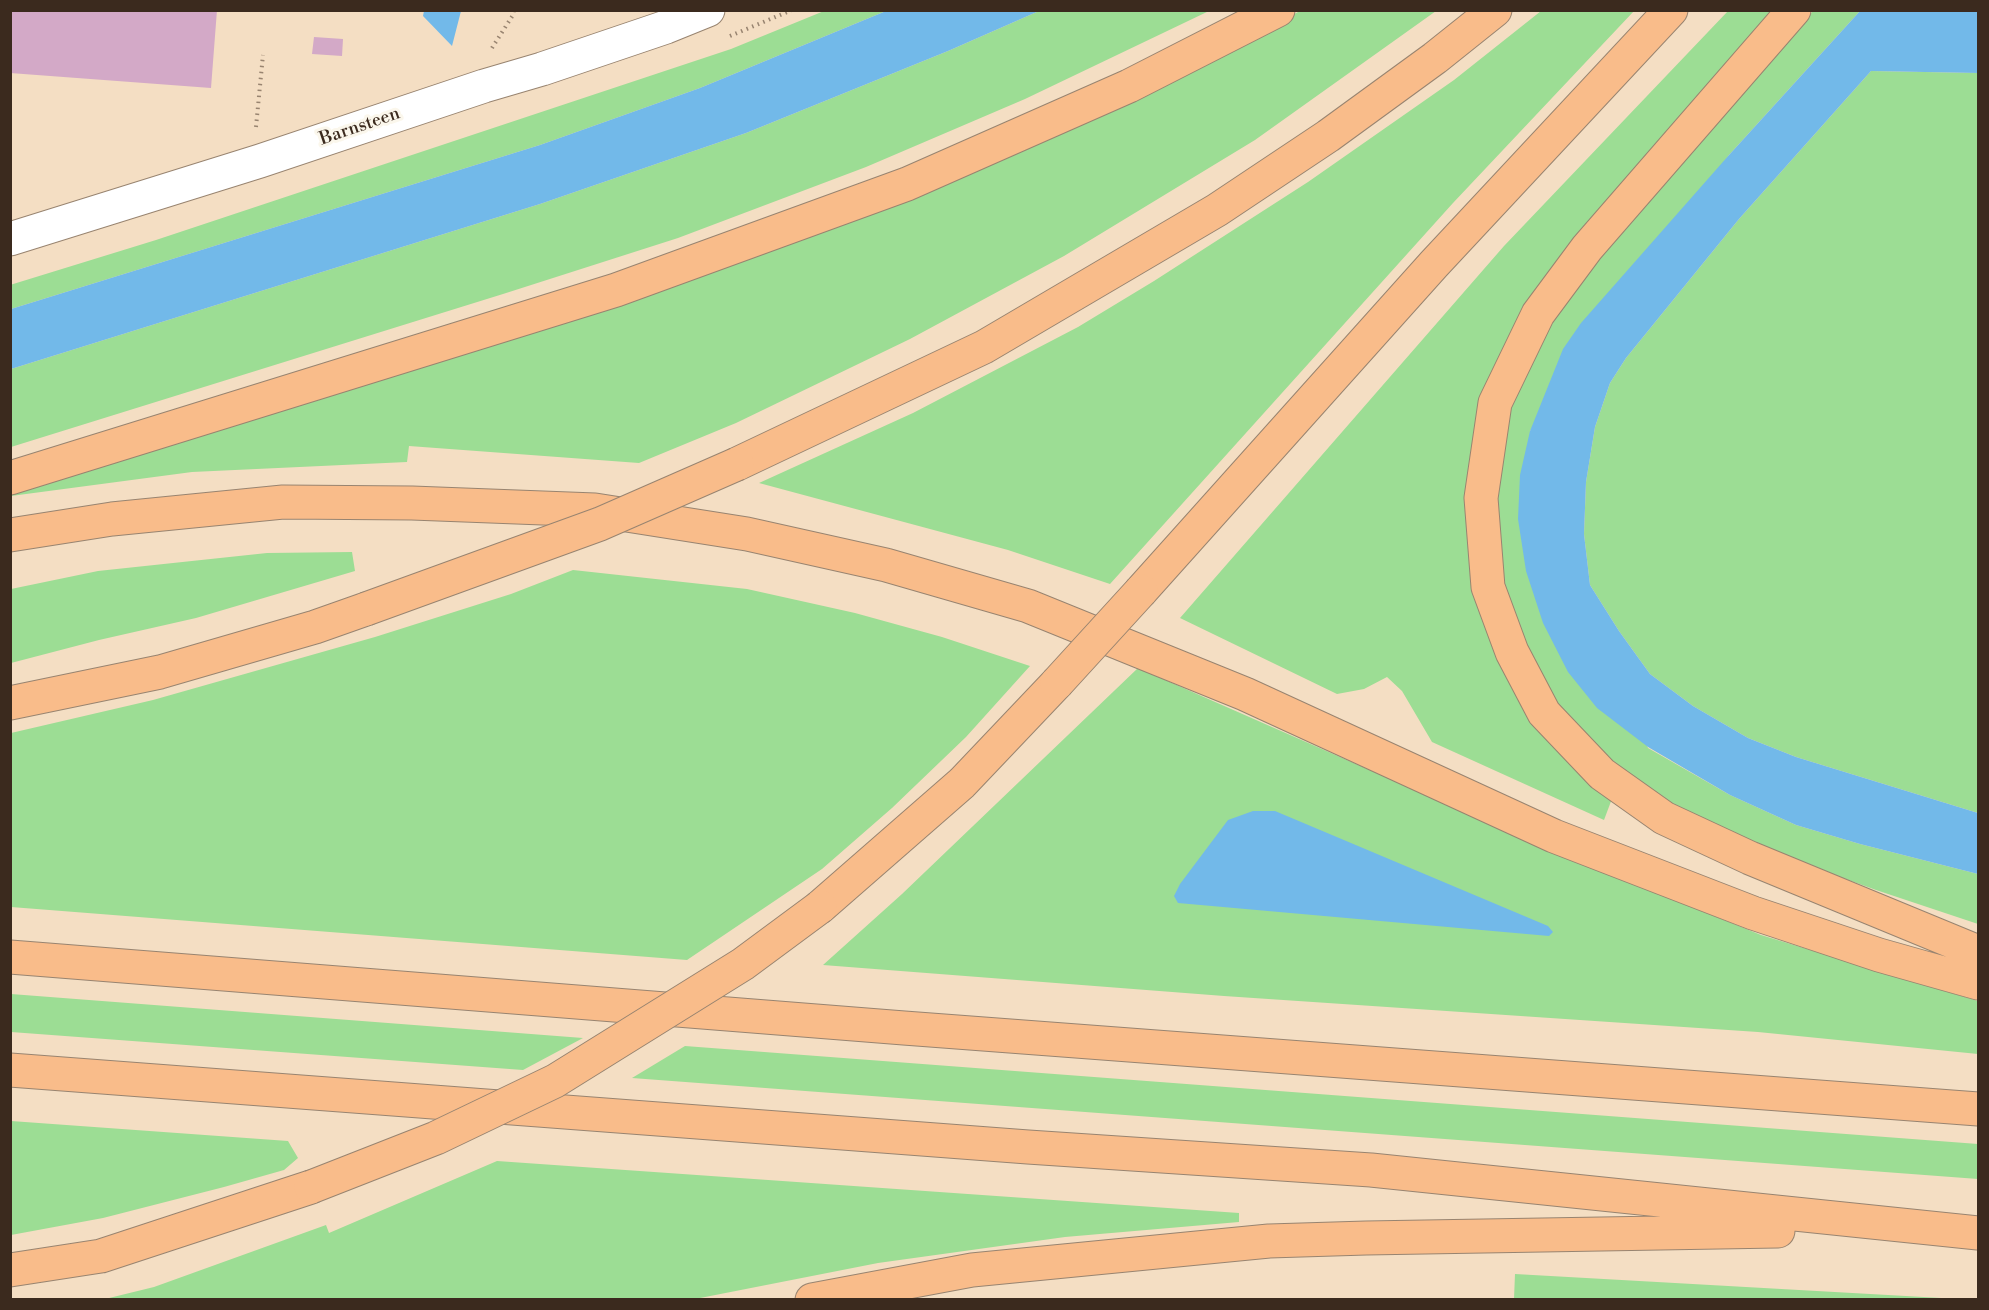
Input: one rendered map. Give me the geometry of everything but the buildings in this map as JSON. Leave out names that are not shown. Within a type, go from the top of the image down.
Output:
[{"type":"highway","points":[[10,478],[616,290],[907,184],[1130,86],[1278,10]]},
{"type":"highway","points":[[10,703],[160,672],[315,627],[600,524],[737,464],[984,346],[1217,210],[1337,130],[1435,58],[1495,10]]},
{"type":"highway","points":[[10,1270],[101,1256],[311,1187],[436,1138],[555,1081],[743,964],[820,907],[962,783],[1057,683],[1434,264],[1671,10]]},
{"type":"highway","points":[[1794,10],[1587,248],[1538,314],[1495,403],[1480,498],[1488,587],[1512,652],[1544,713],[1602,774],[1664,818],[1857,904],[1978,952]]},
{"type":"highway","points":[[10,535],[112,519],[283,502],[412,502],[595,510],[747,534],[874,563],[1028,606],[1245,694],[1554,836],[1753,913],[1879,955],[1978,983]]},
{"type":"highway","points":[[10,957],[1978,1109]]},
{"type":"highway","points":[[10,1070],[1028,1147],[1371,1170],[1978,1233]]},
{"type":"highway","points":[[812,1299],[972,1270],[1269,1241],[1924,1228]]},
{"type":"street","name":"Barnsteen","points":[[10,239],[542,69],[666,27],[708,10]]},
{"type":"path","points":[[260,161],[255,143],[263,55]]},
{"type":"green space","points":[[824,11],[886,11],[700,88],[540,145],[11,309],[10,285],[156,240],[731,49]]},
{"type":"green space","points":[[1039,11],[1209,11],[1025,99],[866,167],[678,238],[11,447],[11,369],[540,204],[746,133],[948,51]]},
{"type":"green space","points":[[1300,11],[1436,11],[1255,140],[1064,256],[910,339],[736,423],[639,463],[409,446],[407,462],[192,472],[11,496],[10,488],[429,362],[1275,24]]},
{"type":"green space","points":[[1541,11],[1634,11],[1453,203],[1110,584],[1008,550],[759,483],[913,413],[1078,327],[1308,182],[1454,80]]},
{"type":"green space","points":[[1728,11],[1784,11],[1526,314],[1478,589],[1613,796],[1604,820],[1432,742],[1402,691],[1387,677],[1364,689],[1337,694],[1180,618],[1504,246]]},
{"type":"green space","points":[[1813,11],[1860,11],[1729,155],[1530,431],[1648,748],[1730,795],[1796,825],[1978,874],[1978,924],[1752,845],[1669,808],[1608,765],[1554,705],[1522,648],[1499,581],[1490,498],[1507,405],[1548,320],[1698,136]]},
{"type":"green space","points":[[1871,71],[1978,73],[1978,813],[1796,757],[1748,738],[1693,706],[1650,674],[1590,585],[1584,534],[1586,482],[1595,427],[1610,383],[1626,358],[1739,219]]},
{"type":"green space","points":[[352,552],[355,571],[196,618],[11,663],[11,589],[98,571],[267,553]]},
{"type":"green space","points":[[573,570],[747,589],[855,613],[942,637],[1030,666],[966,737],[892,808],[822,869],[687,960],[11,907],[11,733],[153,700],[375,637],[511,594]]},
{"type":"green space","points":[[1138,668],[1549,849],[1761,935],[1978,1001],[1978,1054],[1758,1032],[1224,996],[823,965],[902,894]]},
{"type":"green space","points":[[11,994],[583,1038],[523,1070],[11,1032]]},
{"type":"green space","points":[[685,1046],[1978,1144],[1978,1179],[632,1078]]},
{"type":"green space","points":[[11,1121],[288,1141],[298,1158],[284,1170],[224,1187],[103,1218],[11,1235]]},
{"type":"green space","points":[[497,1161],[1239,1213],[1239,1222],[1065,1237],[878,1263],[695,1299],[105,1299],[154,1287],[326,1225],[329,1233]]},
{"type":"green space","points":[[1515,1274],[1959,1299],[1514,1299]]},
{"type":"water","points":[[424,11],[461,11],[452,46],[423,16]]},
{"type":"water","points":[[886,11],[1039,11],[948,51],[746,133],[540,204],[11,369],[11,309],[540,145],[700,88]]},
{"type":"water","points":[[1860,11],[1978,11],[1978,73],[1871,71],[1739,219],[1626,358],[1610,383],[1595,427],[1586,482],[1584,534],[1590,585],[1650,674],[1693,706],[1748,738],[1796,757],[1978,813],[1978,874],[1796,825],[1730,795],[1648,747],[1597,708],[1568,672],[1543,623],[1526,571],[1518,519],[1520,475],[1530,431],[1563,349],[1581,323]]},
{"type":"water","points":[[1253,811],[1275,811],[1548,926],[1553,932],[1549,936],[1178,903],[1174,896],[1180,884],[1228,820]]}]
